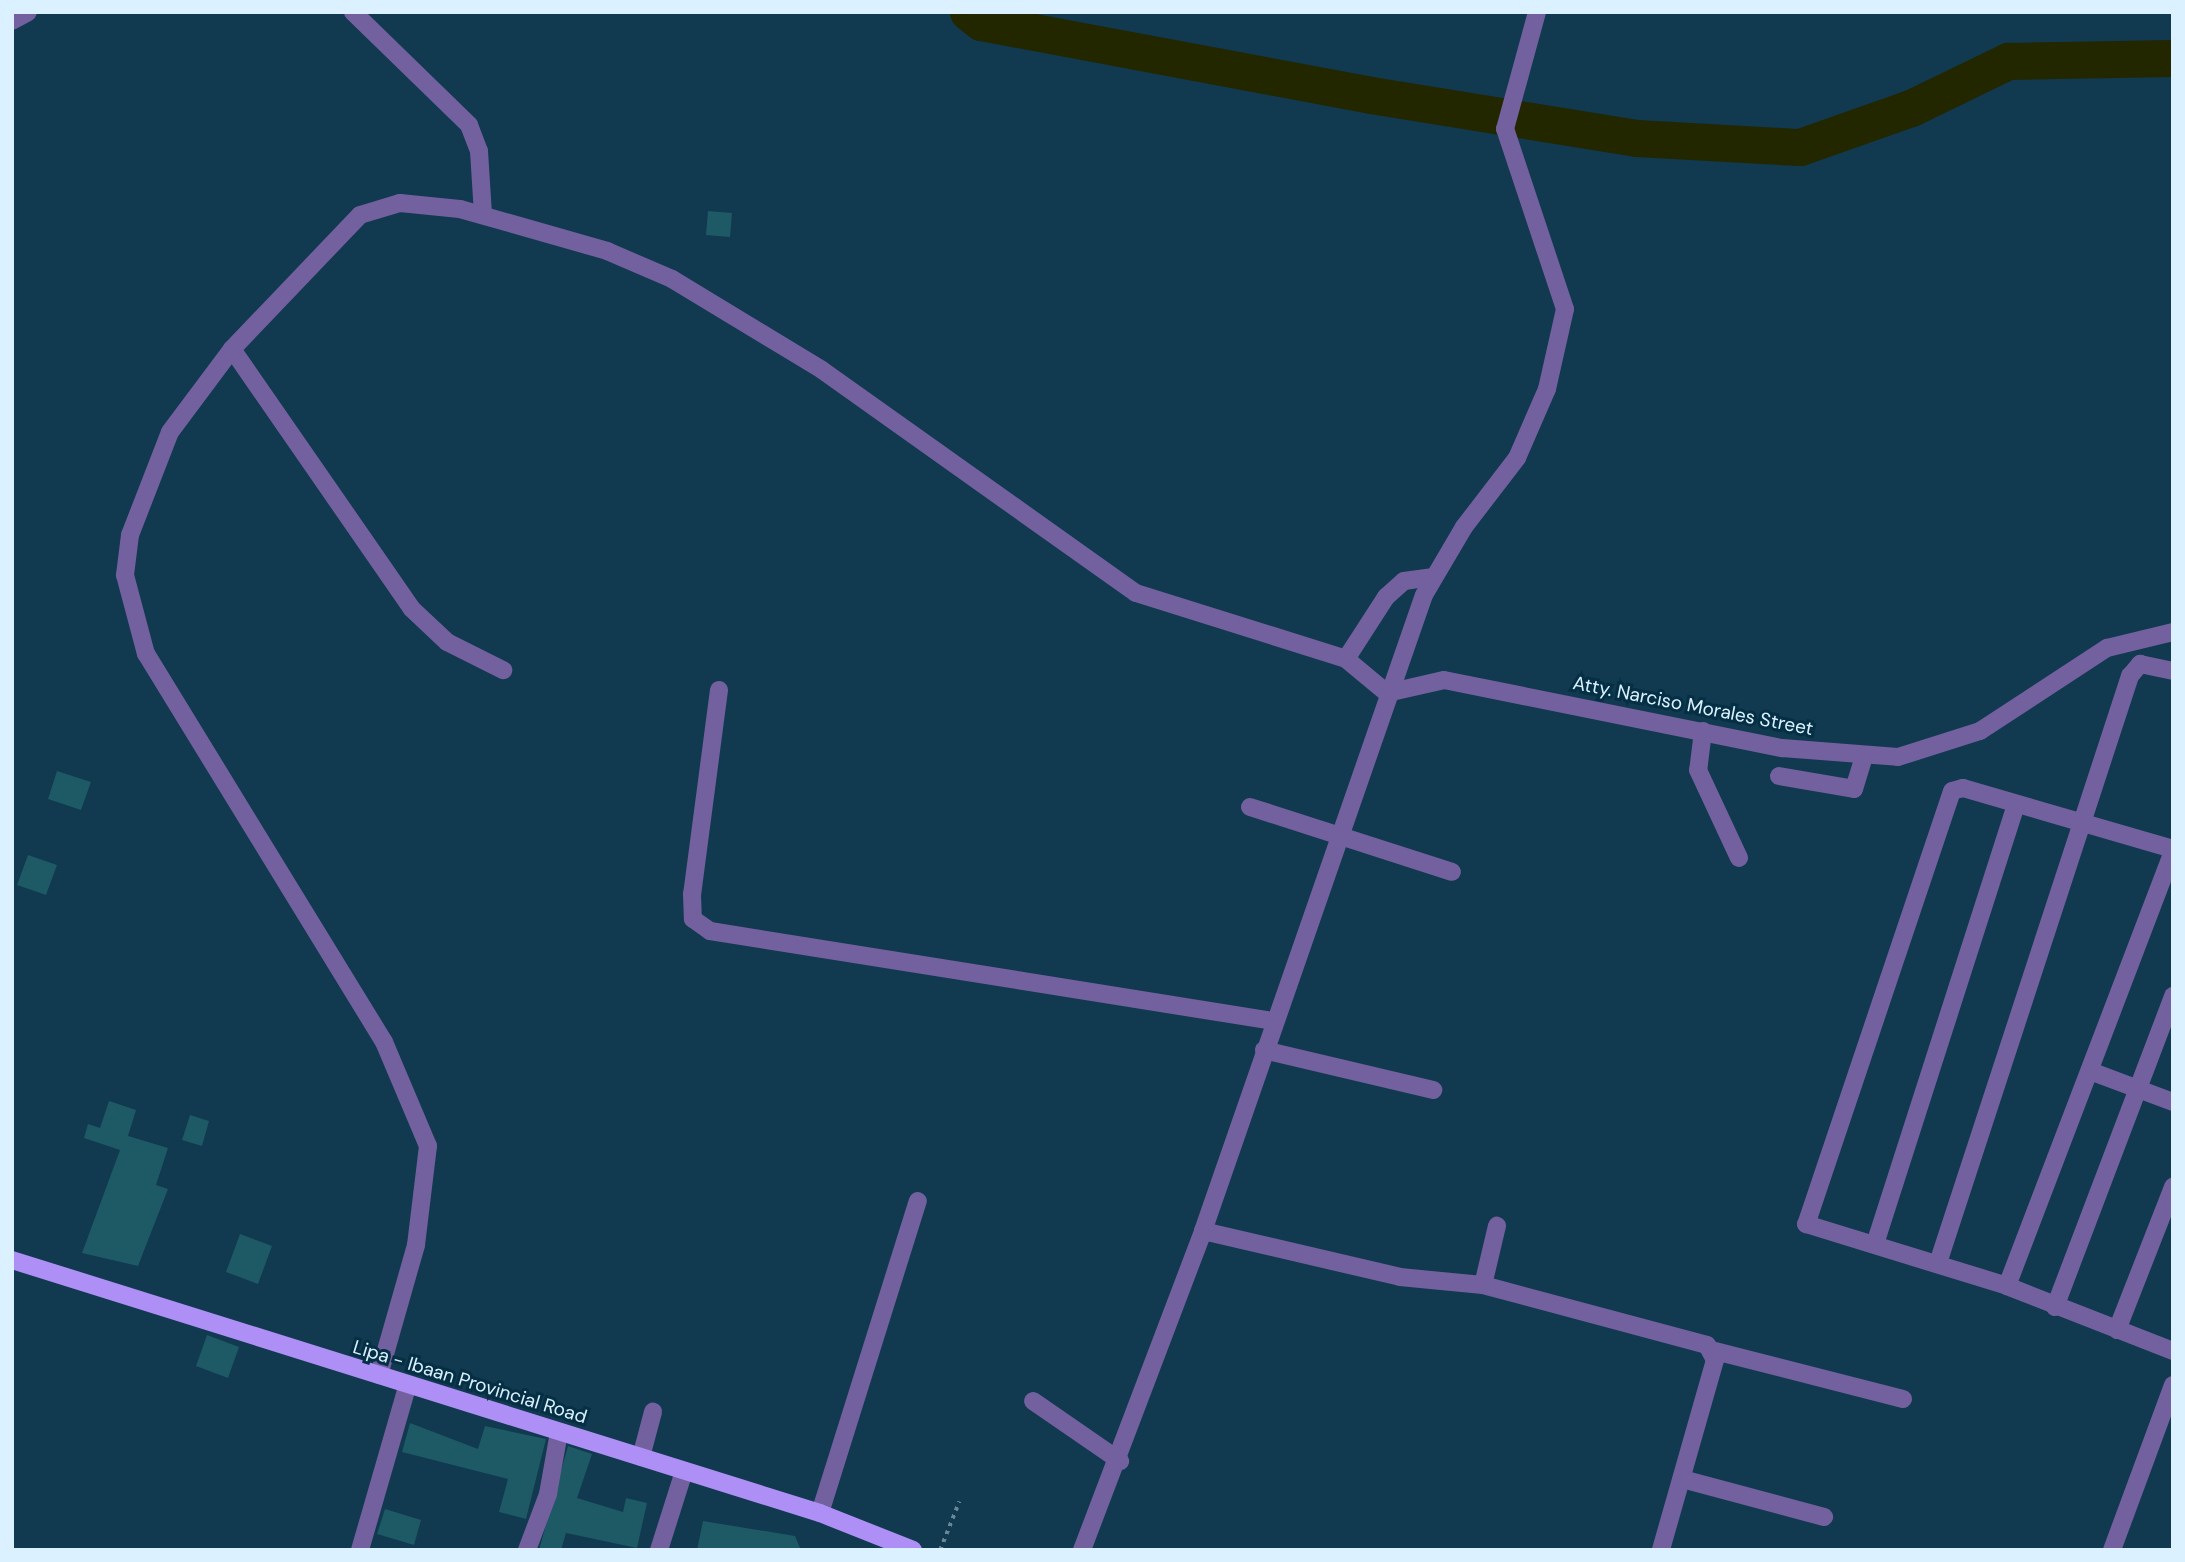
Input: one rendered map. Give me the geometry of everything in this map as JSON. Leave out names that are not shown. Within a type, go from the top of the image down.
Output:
[{"type":"main road","name":"Lipa - Ibaan Provincial Road","points":[[12,1260],[379,1375],[407,1387],[820,1513],[878,1543],[913,1550]]},
{"type":"street","points":[[12,21],[27,12]]},
{"type":"street","points":[[353,12],[470,125],[479,151],[483,215]]},
{"type":"street","points":[[1082,1550],[1120,1461],[1203,1231],[1336,834],[1387,692],[1434,577],[1517,458],[1547,389],[1565,309],[1505,128],[1520,59],[1537,12]]},
{"type":"street","points":[[379,1375],[416,1245],[428,1146],[384,1042],[146,654],[125,575],[130,535],[170,432],[232,349],[360,215],[400,203],[483,215],[607,251],[672,279],[822,370],[1136,593],[1346,659],[1387,692]]},
{"type":"street","points":[[232,349],[412,609],[447,642],[503,670]]},
{"type":"street","points":[[1346,659],[1386,597],[1404,581],[1434,577]]},
{"type":"street","name":"Atty. Narciso Morales Street","points":[[1387,692],[1444,680],[1703,731],[1864,757],[1941,748],[1980,731],[2107,648],[2173,632]]},
{"type":"street","points":[[1938,1263],[2079,822],[2132,671],[2140,664],[2173,671]]},
{"type":"street","points":[[719,690],[692,894],[693,919],[710,931],[1273,1021]]},
{"type":"street","points":[[1703,731],[1698,770],[1739,858]]},
{"type":"street","points":[[1779,776],[1854,789],[1864,757]]},
{"type":"street","points":[[2007,1286],[2173,850],[1963,788],[1945,799],[1806,1223],[2007,1286],[2173,1352]]},
{"type":"street","points":[[1875,1244],[2016,804]]},
{"type":"street","points":[[1250,807],[1452,873]]},
{"type":"street","points":[[2055,1307],[2173,996]]},
{"type":"street","points":[[1264,1049],[1433,1090]]},
{"type":"street","points":[[2090,1071],[2173,1102]]},
{"type":"street","points":[[2117,1330],[2173,1187]]},
{"type":"street","points":[[820,1513],[918,1201]]},
{"type":"street","points":[[1483,1285],[1497,1226]]},
{"type":"street","points":[[1203,1231],[1400,1277],[1483,1285],[1715,1351],[1903,1399]]},
{"type":"street","points":[[1661,1550],[1686,1480],[1715,1351]]},
{"type":"street","points":[[2112,1550],[2173,1385]]},
{"type":"street","points":[[360,1550],[407,1387]]},
{"type":"street","points":[[1033,1401],[1120,1461]]},
{"type":"street","points":[[641,1457],[653,1412]]},
{"type":"street","points":[[527,1550],[548,1494],[559,1432]]},
{"type":"street","points":[[659,1550],[684,1471]]},
{"type":"street","points":[[1686,1480],[1824,1517]]},
{"type":"path","points":[[940,1550],[959,1502]]},
{"type":"building","points":[[708,211],[732,213],[730,237],[706,235]]},
{"type":"building","points":[[57,771],[91,782],[81,810],[48,799]]},
{"type":"building","points":[[28,855],[57,865],[46,895],[17,885]]},
{"type":"building","points":[[109,1101],[136,1110],[128,1136],[168,1148],[156,1185],[168,1189],[138,1266],[82,1253],[120,1150],[84,1138],[88,1124],[100,1128]]},
{"type":"building","points":[[190,1115],[209,1121],[202,1146],[182,1140]]},
{"type":"building","points":[[240,1234],[272,1246],[258,1284],[226,1272]]},
{"type":"building","points":[[207,1335],[239,1347],[228,1378],[196,1366]]},
{"type":"building","points":[[410,1423],[478,1449],[485,1426],[546,1439],[526,1519],[499,1512],[508,1479],[402,1452]]},
{"type":"building","points":[[568,1446],[592,1454],[577,1498],[623,1512],[626,1498],[647,1503],[637,1548],[566,1533],[561,1550],[539,1550]]},
{"type":"building","points":[[385,1509],[421,1520],[414,1545],[377,1534]]},
{"type":"building","points":[[703,1521],[795,1536],[801,1550],[697,1550]]},
{"type":"waterway","points":[[968,12],[981,22],[1371,95],[1637,138],[1800,147],[1911,108],[2008,61],[2173,58]]}]
